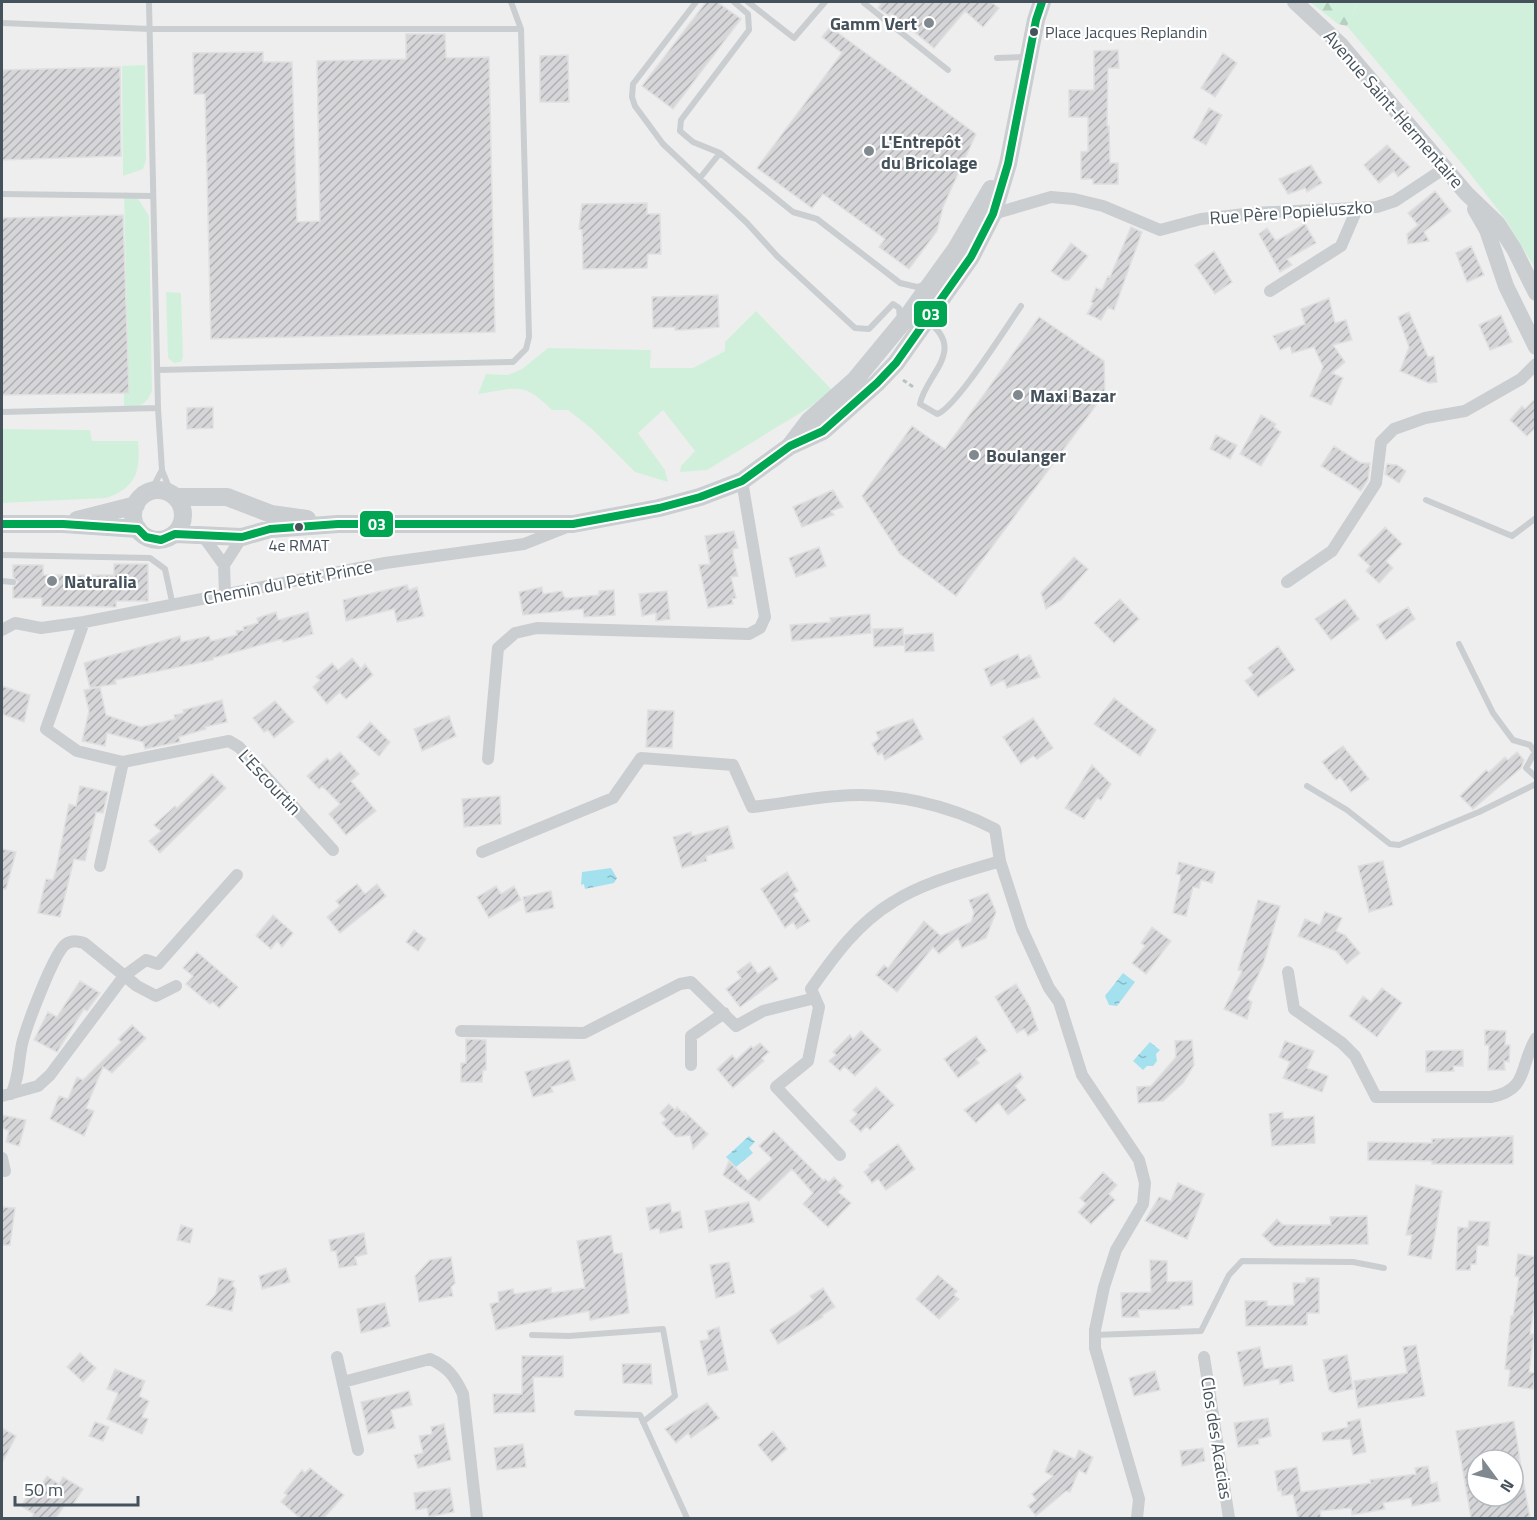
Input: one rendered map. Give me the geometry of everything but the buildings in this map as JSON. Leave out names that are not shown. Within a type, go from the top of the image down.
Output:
[{"type":"main road","points":[[1035,2],[1036,20]]},
{"type":"main road","points":[[176,534],[242,537],[270,529],[338,524],[573,524],[659,508],[700,497],[742,481],[790,446],[823,431],[877,383],[927,320],[971,257],[993,214],[1014,141],[1036,20],[1042,2]]},
{"type":"main road","points":[[790,446],[809,421],[855,380],[900,326],[916,291],[936,277],[981,208],[1014,141]]},
{"type":"main road","points":[[916,291],[927,320]]},
{"type":"main road","points":[[138,529],[134,518],[136,505],[144,495],[160,490],[174,496],[227,497],[271,514],[338,524]]},
{"type":"main road","points":[[2,524],[63,524],[138,529],[153,540],[169,538],[176,534],[183,520],[183,512],[174,496]]},
{"type":"main road","points":[[63,524],[136,505]]},
{"type":"main road","points":[[242,537],[250,524],[249,506]]},
{"type":"street","name":"Avenue Saint-Hermentaire","points":[[1295,2],[1340,44],[1466,193],[1498,224],[1514,249],[1536,293]]},
{"type":"street","name":"Rue Père Popieluszko","points":[[993,214],[1051,197],[1074,199],[1103,206],[1160,230],[1201,219],[1254,213],[1377,207],[1395,201],[1445,168]]},
{"type":"street","name":"Avenue Saint-Hermentaire","points":[[1466,193],[1487,230],[1506,286],[1536,347]]},
{"type":"street","points":[[1270,291],[1341,246],[1357,209]]},
{"type":"street","points":[[1287,582],[1332,551],[1376,483],[1381,442],[1394,429],[1425,418],[1465,411],[1521,379],[1536,364]]},
{"type":"street","points":[[488,759],[498,648],[515,633],[537,628],[749,634],[760,628],[765,617],[742,481]]},
{"type":"street","name":"Chemin du Petit Prince","points":[[2,630],[15,623],[41,628],[84,622],[385,563],[524,544],[573,524]]},
{"type":"street","points":[[203,536],[224,565],[225,594]]},
{"type":"street","points":[[224,565],[242,537]]},
{"type":"street","name":"L'Escourtin","points":[[84,622],[46,729],[77,751],[123,762],[229,741],[239,747],[333,850]]},
{"type":"street","points":[[482,852],[613,798],[641,758],[734,765],[752,807],[840,796],[889,797],[969,816],[994,829],[1000,861],[1022,929],[1036,962],[1059,1002],[1082,1075],[1139,1160],[1146,1183],[1143,1204],[1116,1250],[1104,1287],[1095,1335],[1095,1348],[1138,1499],[1137,1518]]},
{"type":"street","points":[[100,866],[123,762]]},
{"type":"street","points":[[840,1155],[776,1088],[808,1061],[819,1007],[811,989],[838,950],[873,916],[894,901],[948,878],[1000,861]]},
{"type":"street","points":[[6,1095],[39,1086],[50,1075],[124,976],[146,960],[158,964],[237,875]]},
{"type":"street","points":[[6,1095],[16,1085],[26,1034],[51,970],[64,945],[73,940],[84,943],[124,976],[156,996],[165,994],[176,986]]},
{"type":"street","points":[[1288,972],[1294,1009],[1342,1043],[1355,1056],[1376,1097],[1491,1097],[1507,1094],[1518,1085],[1536,1038]]},
{"type":"street","points":[[461,1031],[584,1033],[680,984],[691,982],[736,1026],[763,1011],[815,998]]},
{"type":"street","points":[[691,1065],[691,1036],[723,1013]]},
{"type":"street","points":[[2,1158],[5,1171]]},
{"type":"street","points":[[337,1357],[358,1450]]},
{"type":"street","name":"Clos des Acacias","points":[[1204,1357],[1229,1518]]},
{"type":"street","points":[[343,1382],[414,1361],[430,1359],[444,1365],[454,1376],[463,1394],[477,1518]]},
{"type":"lane","points":[[149,2],[158,408],[162,470],[174,496]]},
{"type":"lane","points":[[157,370],[513,362],[526,349],[530,337],[521,29],[512,2]]},
{"type":"lane","points":[[696,2],[633,84],[635,106],[653,132],[747,223],[777,256],[855,328],[869,329],[893,304],[899,308],[900,326]]},
{"type":"lane","points":[[734,2],[748,14],[749,30],[679,125],[685,137],[720,153],[793,212],[817,219],[900,283],[916,291]]},
{"type":"lane","points":[[748,2],[794,38],[825,2]]},
{"type":"lane","points":[[865,2],[948,70]]},
{"type":"lane","points":[[2,24],[150,29],[521,29]]},
{"type":"lane","points":[[997,58],[1030,58]]},
{"type":"lane","points":[[700,178],[720,153]]},
{"type":"lane","points":[[2,195],[153,196]]},
{"type":"lane","points":[[927,320],[941,335],[944,348],[940,367],[920,404],[937,414],[943,412],[963,388],[1021,306]]},
{"type":"lane","points":[[2,412],[158,408]]},
{"type":"lane","points":[[151,491],[162,470]]},
{"type":"lane","points":[[1426,500],[1512,536],[1536,518]]},
{"type":"lane","points":[[2,555],[150,558],[165,569],[173,606]]},
{"type":"lane","points":[[2,581],[13,582]]},
{"type":"lane","points":[[1459,644],[1493,713],[1513,740],[1530,745],[1535,752],[1526,768],[1536,777]]},
{"type":"lane","points":[[1307,786],[1347,810],[1390,844],[1399,845],[1479,812],[1536,784]]},
{"type":"lane","points":[[1095,1335],[1201,1331],[1229,1275],[1242,1261],[1353,1262],[1384,1268]]},
{"type":"lane","points":[[532,1335],[569,1336],[663,1329],[675,1396],[643,1422]]},
{"type":"lane","points":[[577,1413],[640,1415],[687,1518]]},
{"type":"path","points":[[903,381],[917,390]]},
{"type":"green space","points":[[1310,2],[1358,2],[1347,26],[1338,24]]},
{"type":"green space","points":[[1358,2],[1535,2],[1535,268],[1505,219],[1468,171],[1347,26]]},
{"type":"green space","points":[[145,65],[146,160],[143,169],[123,176],[122,66]]},
{"type":"green space","points":[[124,192],[135,194],[149,216],[152,391],[144,403],[134,406],[124,406],[124,393],[129,392]]},
{"type":"green space","points":[[166,292],[181,293],[183,357],[181,362],[174,363],[168,358]]},
{"type":"green space","points":[[756,311],[832,390],[810,407],[707,470],[680,472],[681,466],[695,451],[663,410],[638,433],[665,470],[668,482],[635,472],[592,429],[568,410],[552,410],[542,400],[525,390],[510,389],[478,394],[486,374],[508,375],[522,369],[548,348],[651,350],[650,368],[693,368],[725,351],[725,342]]},
{"type":"green space","points":[[2,429],[90,430],[92,441],[138,441],[137,470],[124,489],[106,498],[2,503]]},
{"type":"water","points":[[611,868],[617,878],[614,883],[585,889],[584,884],[581,885],[582,872]]},
{"type":"water","points":[[1123,973],[1135,982],[1117,1006],[1109,1005],[1105,996]]},
{"type":"water","points":[[1150,1042],[1160,1050],[1156,1054],[1157,1061],[1153,1066],[1147,1066],[1143,1070],[1133,1061]]},
{"type":"water","points":[[749,1136],[755,1142],[749,1148],[753,1153],[736,1167],[726,1157]]},
{"type":"transit line","name":"03","points":[[2,524],[63,524],[138,529],[146,537],[161,540],[175,534],[242,537],[270,529],[338,524],[573,524],[659,508],[700,497],[742,481],[790,446],[823,431],[877,383],[896,363],[971,257],[993,214],[1008,164],[1036,20],[1042,2]]},
{"type":"place","name":"Gamm Vert","points":[[929,23]]},
{"type":"place","name":"Place Jacques Replandin","points":[[1034,32]]},
{"type":"place","name":"L'Entrepôt du Bricolage","points":[[869,151]]},
{"type":"place","name":"Maxi Bazar","points":[[1018,395]]},
{"type":"place","name":"Boulanger","points":[[974,455]]},
{"type":"place","name":"4e RMAT","points":[[299,527]]},
{"type":"place","name":"Naturalia","points":[[52,581]]}]
